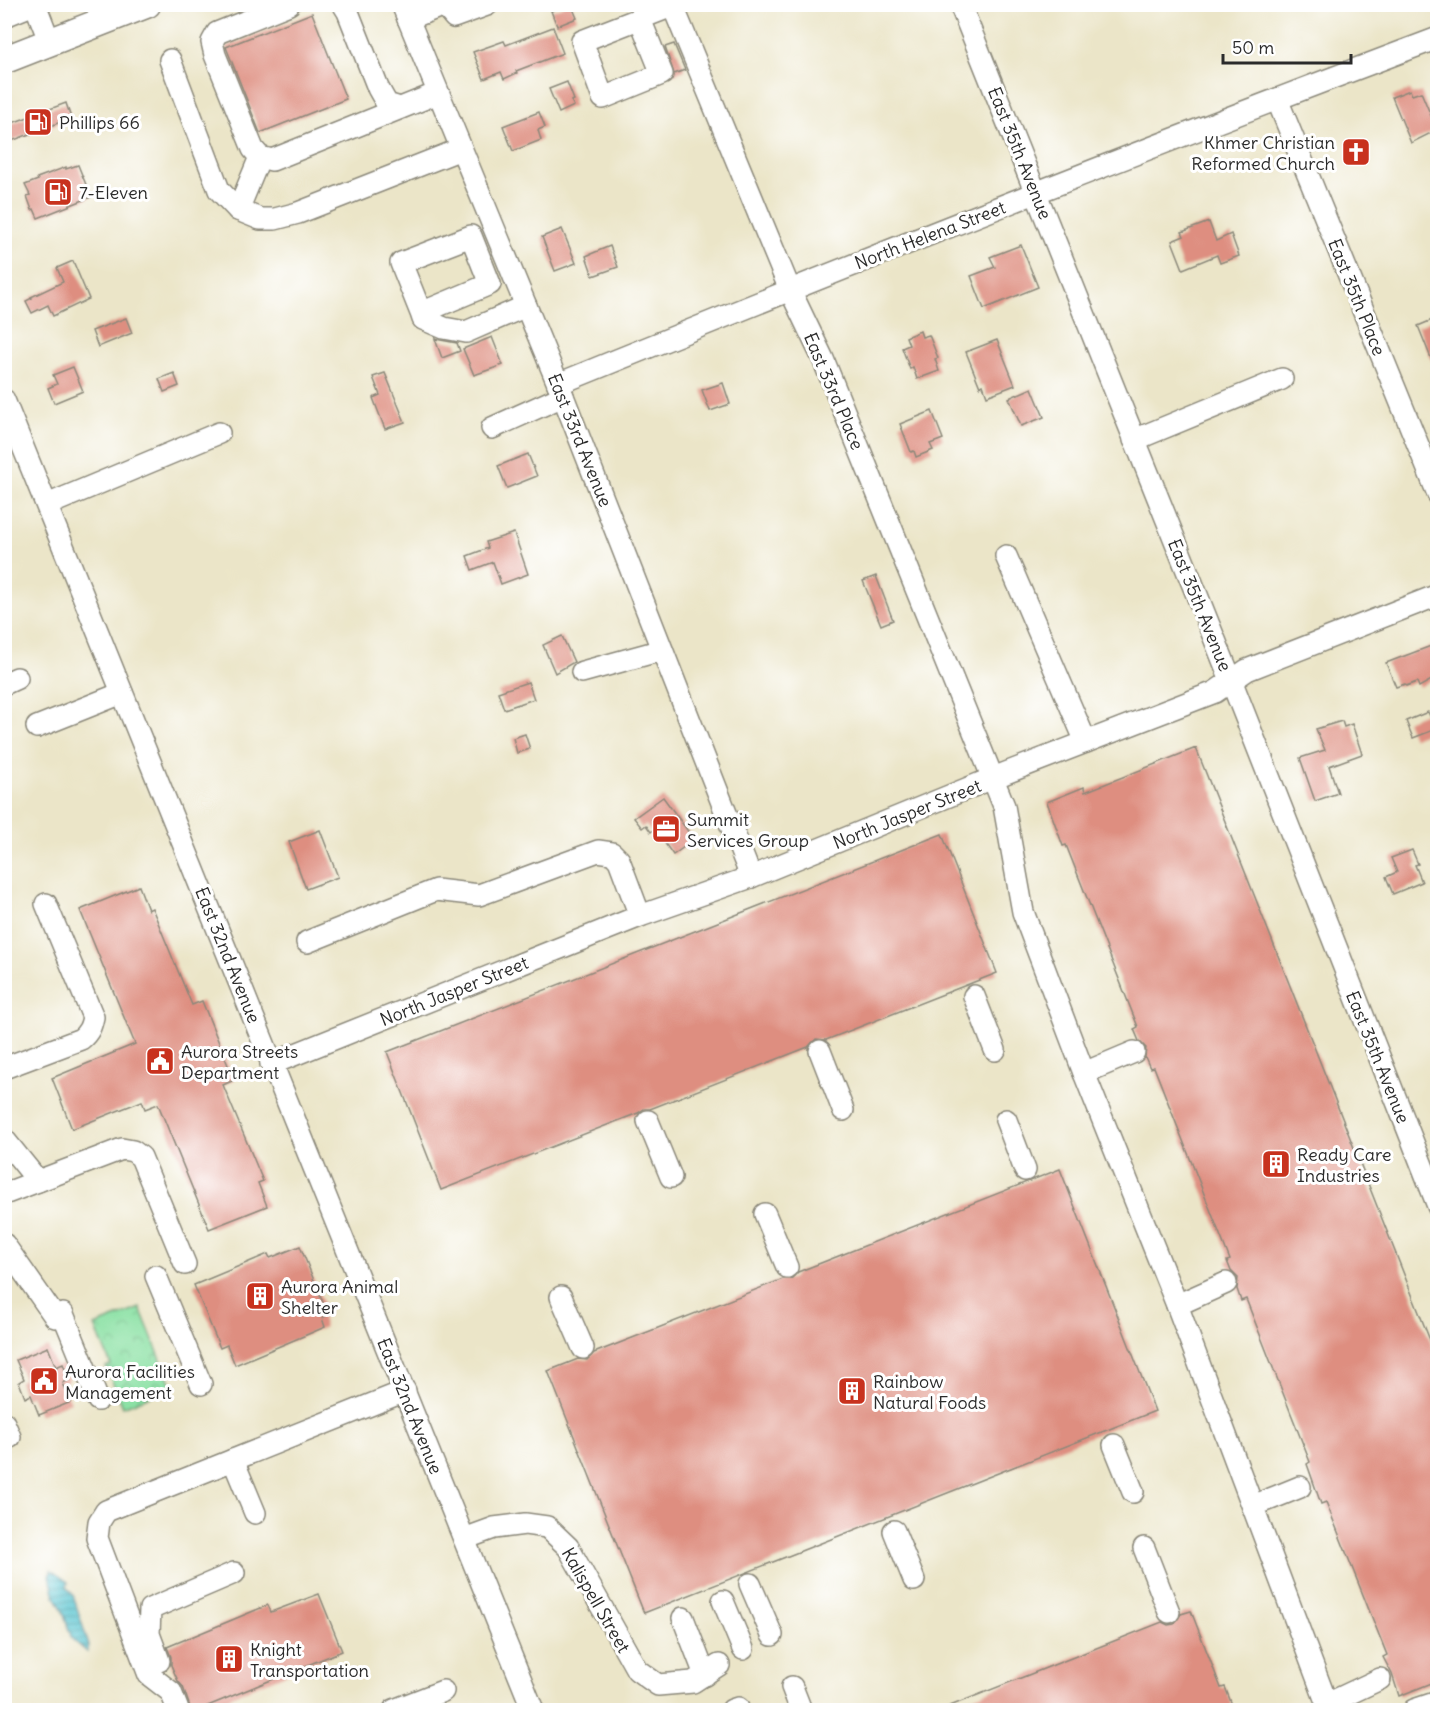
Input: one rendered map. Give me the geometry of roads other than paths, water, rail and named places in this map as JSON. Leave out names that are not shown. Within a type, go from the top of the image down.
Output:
[{"type":"main road","points":[[4,13],[26,4]]},
{"type":"main road","points":[[4,60],[147,4]]},
{"type":"street","points":[[35,4],[50,43]]},
{"type":"street","points":[[289,4],[217,33],[212,42],[215,55],[253,149],[260,157],[272,160],[438,93]]},
{"type":"street","points":[[343,4],[378,88],[387,104],[400,108]]},
{"type":"street","name":"East 35th Avenue","points":[[960,4],[1231,680],[1430,1166],[1437,1206]]},
{"type":"street","points":[[405,12],[444,5],[454,17],[487,5]]},
{"type":"street","points":[[640,19],[672,5]]},
{"type":"street","name":"East 33rd Place","points":[[672,5],[790,290],[823,359],[1004,806],[1023,912],[1084,1073],[1177,1305],[1327,1707]]},
{"type":"street","name":"East 33rd Avenue","points":[[405,12],[560,390],[751,877]]},
{"type":"street","name":"North Helena Street","points":[[492,428],[560,390],[790,290],[1437,38]]},
{"type":"street","points":[[170,60],[219,190],[238,210],[260,219],[275,219],[298,213],[461,148]]},
{"type":"street","name":"East 35th Place","points":[[1277,99],[1437,494]]},
{"type":"street","points":[[238,210],[260,157]]},
{"type":"street","points":[[421,313],[423,319],[444,328],[466,332],[526,306]]},
{"type":"street","points":[[1134,440],[1282,379]]},
{"type":"street","name":"East 32nd Avenue","points":[[4,400],[533,1710]]},
{"type":"street","points":[[46,505],[219,433]]},
{"type":"street","points":[[1006,556],[1086,742]]},
{"type":"street","name":"North Jasper Street","points":[[272,1064],[640,916],[751,877],[993,778],[1215,692],[1246,670],[1437,595]]},
{"type":"street","points":[[582,672],[662,650]]},
{"type":"street","points":[[37,727],[123,693]]},
{"type":"street","points":[[307,942],[436,890],[479,895],[598,851],[612,853],[619,860],[640,916]]},
{"type":"street","points":[[4,1068],[81,1039],[88,1033],[91,1026],[93,1017],[46,904]]},
{"type":"street","points":[[974,996],[995,1050]]},
{"type":"street","points":[[820,1051],[843,1110]]},
{"type":"street","points":[[1084,1073],[1134,1052]]},
{"type":"street","points":[[1006,1120],[1025,1170]]},
{"type":"street","points":[[648,1121],[671,1177]]},
{"type":"street","points":[[4,1139],[38,1181]]},
{"type":"street","points":[[4,1194],[122,1149],[134,1151],[141,1157],[185,1264]]},
{"type":"street","points":[[765,1214],[787,1267]]},
{"type":"street","points":[[4,1244],[59,1316],[98,1400]]},
{"type":"street","points":[[156,1276],[201,1384]]},
{"type":"street","points":[[1177,1305],[1226,1283]]},
{"type":"street","points":[[561,1297],[583,1348]]},
{"type":"street","points":[[174,1701],[149,1675],[97,1538],[99,1522],[106,1511],[405,1391]]},
{"type":"street","points":[[1114,1445],[1133,1492]]},
{"type":"street","points":[[233,1460],[255,1513]]},
{"type":"street","points":[[1253,1506],[1299,1487]]},
{"type":"street","name":"Kalispell Street","points":[[464,1539],[494,1528],[525,1524],[547,1527],[568,1547],[637,1670],[658,1685],[693,1682],[712,1670],[683,1618]]},
{"type":"street","points":[[894,1531],[914,1580]]},
{"type":"street","points":[[1144,1548],[1169,1612]]},
{"type":"street","points":[[174,1701],[149,1634],[150,1608],[234,1573]]},
{"type":"street","points":[[750,1584],[772,1635]]},
{"type":"street","points":[[723,1601],[743,1649]]},
{"type":"street","points":[[1327,1707],[1380,1679]]},
{"type":"street","points":[[792,1687],[801,1710]]},
{"type":"street","points":[[394,1710],[443,1691]]},
{"type":"street","points":[[1414,1710],[1437,1702]]},
{"type":"water","points":[[51,1570],[68,1582],[67,1587],[73,1595],[89,1646],[87,1652],[72,1639],[55,1596],[50,1577]]},
{"type":"place","name":"Phillips 66","points":[[38,122]]},
{"type":"place","name":"Khmer Christian Reformed Church","points":[[1356,152]]},
{"type":"place","name":"7-Eleven","points":[[58,192]]},
{"type":"place","name":"Summit Services Group","points":[[666,829]]},
{"type":"place","name":"Aurora Streets Department","points":[[160,1061]]},
{"type":"place","name":"Ready Care Industries","points":[[1276,1164]]},
{"type":"place","name":"Aurora Animal Shelter","points":[[260,1296]]},
{"type":"place","name":"Aurora Facilities Management","points":[[44,1381]]},
{"type":"place","name":"Rainbow Natural Foods","points":[[852,1391]]},
{"type":"place","name":"Knight Transportation","points":[[229,1659]]}]
